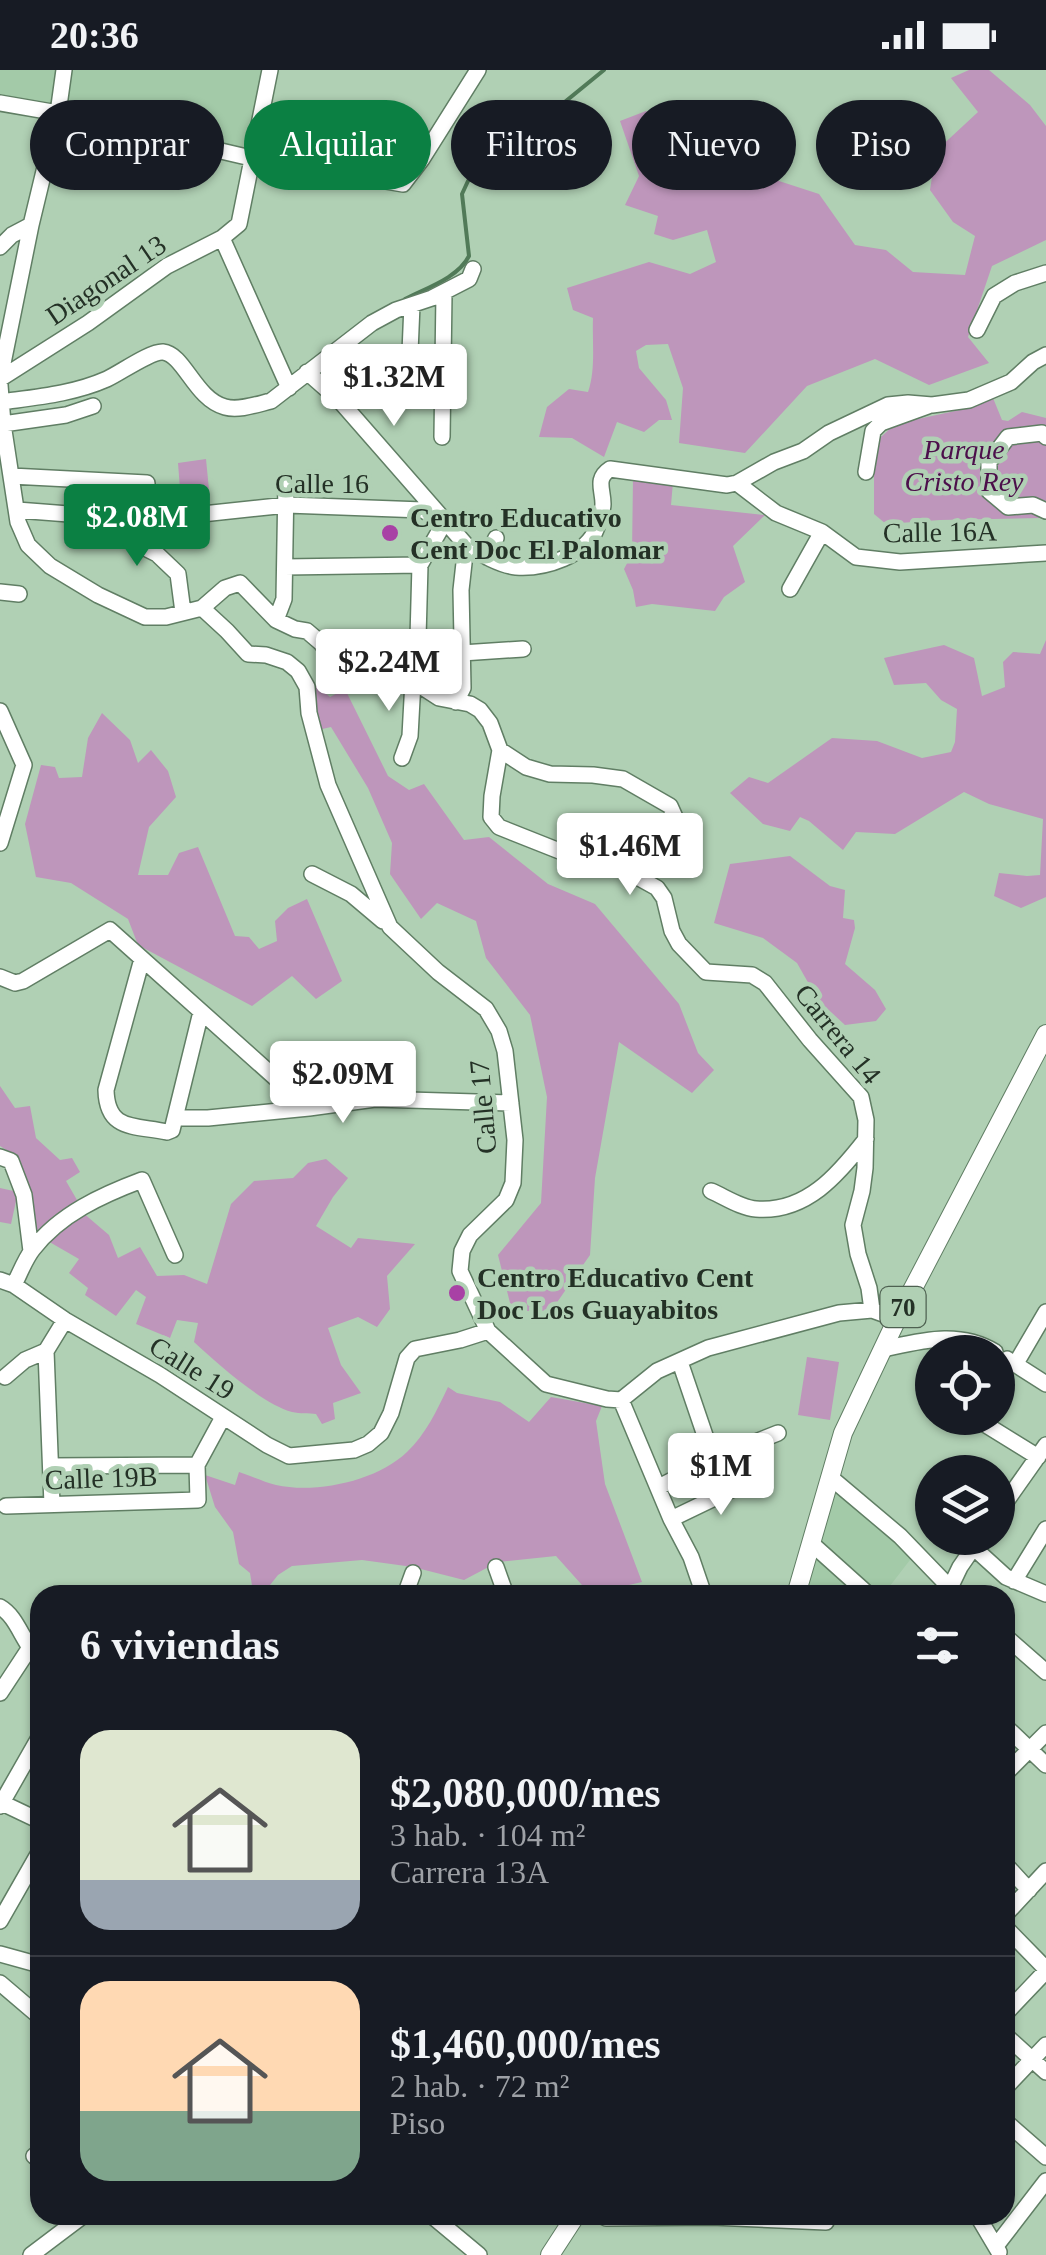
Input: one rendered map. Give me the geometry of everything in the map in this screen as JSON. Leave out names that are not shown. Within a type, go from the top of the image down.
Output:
[{"type":"main road","name":"70","points":[[799,1585],[843,1433],[897,1318],[1046,1034]]},
{"type":"main road","points":[[550,2255],[570,2225]]},
{"type":"street","points":[[60,100],[64,70]]},
{"type":"street","points":[[264,100],[270,70]]},
{"type":"street","points":[[431,145],[478,70]]},
{"type":"street","points":[[0,104],[30,109]]},
{"type":"street","points":[[40,190],[0,381],[8,485],[28,544],[50,566],[145,617],[166,617],[202,608],[225,588],[240,584],[276,620],[307,631],[321,642],[342,670],[356,678],[389,670],[440,698],[470,704],[490,723],[500,750],[526,767],[550,774],[623,779],[670,806],[678,824]]},
{"type":"street","name":"Diagonal 13","points":[[0,381],[168,266],[222,238],[239,224],[245,190]]},
{"type":"street","points":[[0,246],[31,225]]},
{"type":"street","points":[[222,238],[289,388]]},
{"type":"street","points":[[1,402],[74,392],[156,353],[166,352],[176,358],[202,394],[226,408],[271,401],[372,323],[470,279],[473,269]]},
{"type":"street","points":[[977,330],[994,296],[1046,273]]},
{"type":"street","points":[[442,437],[444,292]]},
{"type":"street","points":[[410,352],[412,305]]},
{"type":"street","points":[[307,372],[340,401],[466,545],[515,567],[548,564],[577,552],[593,537],[603,503],[600,484],[610,469],[736,483],[888,405],[969,400],[1011,382],[1046,355]]},
{"type":"street","points":[[866,472],[874,431],[881,423],[932,404]]},
{"type":"street","points":[[3,424],[66,415],[93,406]]},
{"type":"street","points":[[1046,437],[1042,432],[1008,437],[989,462],[990,491],[1008,508],[1033,505],[1046,511]]},
{"type":"street","points":[[8,485],[147,483],[145,548],[178,574],[183,612]]},
{"type":"street","points":[[276,620],[284,599],[286,483]]},
{"type":"street","name":"Calle 16A","points":[[736,483],[776,513],[822,532],[856,558],[900,562],[1046,553]]},
{"type":"street","name":"Calle 16","points":[[16,510],[146,520],[287,505],[423,510],[444,523]]},
{"type":"street","points":[[402,758],[410,736],[413,681],[417,674],[420,565],[444,523]]},
{"type":"street","points":[[790,589],[822,532]]},
{"type":"street","points":[[487,557],[496,538]]},
{"type":"street","points":[[456,702],[462,688],[461,590],[466,545]]},
{"type":"street","points":[[285,567],[420,565]]},
{"type":"street","points":[[0,592],[20,594]]},
{"type":"street","name":"Calle 17","points":[[202,608],[248,654],[266,655],[298,670],[306,687],[328,785],[390,927],[438,972],[486,1009],[500,1031],[511,1103],[513,1183],[506,1200],[470,1235],[462,1251],[460,1271],[488,1331],[546,1384],[621,1400]]},
{"type":"street","points":[[462,653],[523,649]]},
{"type":"street","points":[[0,711],[24,765],[0,843]]},
{"type":"street","name":"Carrera 14","points":[[500,750],[491,817],[499,827],[567,854],[612,863],[657,888],[679,944],[706,972],[752,975],[764,983],[860,1097],[866,1139],[862,1192],[853,1225],[872,1310]]},
{"type":"street","points":[[312,874],[350,894],[390,927]]},
{"type":"street","points":[[0,977],[23,982],[110,930],[309,1108]]},
{"type":"street","points":[[142,959],[106,1090],[106,1104],[118,1122],[172,1130],[201,1012]]},
{"type":"street","points":[[176,1118],[208,1118],[374,1099],[511,1103]]},
{"type":"street","points":[[711,1191],[747,1208],[782,1208],[807,1198],[838,1175],[866,1139]]},
{"type":"street","points":[[0,1157],[11,1160],[24,1195],[30,1251]]},
{"type":"street","points":[[7,1282],[49,1231],[100,1196],[142,1180],[175,1254]]},
{"type":"street","name":"Calle 19","points":[[7,1282],[289,1456],[354,1450],[368,1444],[381,1434],[407,1358],[414,1349],[488,1331]]},
{"type":"street","points":[[701,1585],[621,1400],[657,1372],[708,1348],[840,1313],[872,1310],[897,1318]]},
{"type":"street","points":[[1046,1312],[1016,1365],[1046,1384]]},
{"type":"street","points":[[52,1505],[46,1351],[65,1320]]},
{"type":"street","points":[[883,1349],[915,1342]]},
{"type":"street","points":[[4,1378],[25,1360],[46,1351]]},
{"type":"street","points":[[680,1362],[714,1458]]},
{"type":"street","points":[[52,1466],[197,1465],[222,1416]]},
{"type":"street","points":[[659,1486],[778,1432]]},
{"type":"street","points":[[1010,1435],[1042,1451],[1015,1489]]},
{"type":"street","name":"Calle 19B","points":[[6,1506],[198,1500],[197,1465]]},
{"type":"street","points":[[830,1477],[900,1536],[945,1585]]},
{"type":"street","points":[[671,1519],[752,1480]]},
{"type":"street","points":[[1014,1581],[1046,1528]]},
{"type":"street","points":[[811,1543],[858,1585]]},
{"type":"street","points":[[954,1585],[968,1555]]},
{"type":"street","points":[[988,1555],[1006,1577],[1046,1594]]},
{"type":"street","points":[[496,1567],[502,1585]]},
{"type":"street","points":[[409,1585],[414,1574]]},
{"type":"street","points":[[0,1607],[9,1612],[30,1646]]},
{"type":"street","points":[[1015,1650],[1046,1672]]},
{"type":"street","points":[[0,1693],[30,1658]]},
{"type":"street","points":[[1015,1764],[1046,1733]]},
{"type":"street","points":[[1015,1735],[1046,1764]]},
{"type":"street","points":[[30,1753],[1,1804],[30,1817]]},
{"type":"street","points":[[0,1921],[30,1869]]},
{"type":"street","points":[[1015,1904],[1046,1871]]},
{"type":"street","points":[[1015,1875],[1029,1890]]},
{"type":"street","points":[[1015,1937],[1046,1970],[1015,2003]]},
{"type":"street","points":[[0,1954],[30,1961]]},
{"type":"street","points":[[0,1983],[30,2008]]},
{"type":"street","points":[[1015,2045],[1046,2072]]},
{"type":"street","points":[[1015,2077],[1046,2045]]},
{"type":"street","points":[[1015,2130],[1046,2156]]},
{"type":"street","points":[[1015,2212],[1046,2182]]},
{"type":"street","points":[[31,2255],[71,2225]]},
{"type":"street","points":[[444,2225],[479,2255]]},
{"type":"street","points":[[983,2225],[998,2251]]},
{"type":"street","points":[[998,2251],[1007,2225]]},
{"type":"shaded area","points":[[0,70],[271,70],[265,100],[244,100],[244,153],[224,149],[224,100],[30,100],[30,108],[0,102]]},
{"type":"shaded area","points":[[835,1487],[913,1556],[891,1585],[807,1585]]},
{"type":"green space","points":[[969,70],[989,70],[1030,105],[1046,126],[1046,240],[992,266],[968,337],[989,363],[929,385],[875,359],[807,386],[745,453],[679,443],[683,388],[668,344],[646,345],[636,351],[639,368],[666,400],[672,420],[659,420],[644,432],[617,422],[604,457],[572,438],[539,437],[547,407],[569,389],[588,392],[590,383],[593,318],[573,310],[567,288],[649,262],[690,274],[716,262],[707,230],[673,240],[654,234],[658,216],[625,205],[632,190],[796,190],[796,186],[819,194],[855,245],[886,250],[913,272],[965,275],[975,236],[953,222],[930,190],[946,190],[946,142],[978,112],[951,78]]},
{"type":"green space","points":[[632,116],[632,156],[620,121]]},
{"type":"green space","name":"Parque Cristo Rey","points":[[993,398],[1002,420],[1008,421],[1022,412],[1046,418],[1046,506],[1040,518],[886,524],[874,514],[874,458],[881,437],[895,424],[969,408]]},
{"type":"green space","points":[[206,459],[210,500],[181,502],[178,463]]},
{"type":"green space","points":[[633,478],[673,482],[671,505],[765,515],[733,546],[745,582],[724,597],[715,611],[652,604],[636,607],[624,569],[632,554]]},
{"type":"green space","points":[[1046,640],[1046,897],[1021,908],[994,896],[999,873],[1040,875],[1043,819],[989,804],[964,792],[895,834],[856,832],[843,850],[800,817],[790,831],[763,824],[730,793],[749,777],[768,783],[832,738],[877,741],[922,758],[951,752],[957,709],[941,700],[926,683],[894,685],[884,658],[944,645],[974,658],[982,696],[1005,687],[1003,662],[1013,652],[1040,654]]},
{"type":"green space","points":[[317,686],[330,697],[345,689],[388,776],[409,790],[424,784],[464,840],[489,837],[548,884],[595,904],[679,1004],[698,1053],[714,1070],[692,1093],[619,1042],[595,1178],[590,1255],[551,1311],[512,1311],[498,1255],[541,1203],[547,1097],[530,1015],[486,958],[476,921],[437,903],[421,919],[390,874],[392,843],[368,788],[331,727],[318,730],[311,687]]},
{"type":"green space","points":[[102,713],[130,740],[138,763],[151,750],[168,771],[176,797],[149,827],[138,875],[168,875],[179,853],[198,847],[235,936],[249,937],[259,949],[277,941],[275,921],[288,908],[307,899],[342,981],[316,999],[292,976],[252,1006],[138,945],[128,919],[71,883],[36,877],[25,824],[41,765],[55,767],[59,778],[82,777],[88,738]]},
{"type":"green space","points":[[790,856],[830,886],[845,890],[843,918],[854,920],[855,928],[845,964],[875,990],[886,1009],[876,1021],[845,1025],[818,1000],[797,963],[763,938],[714,923],[730,864]]},
{"type":"green space","points":[[0,1086],[15,1108],[30,1106],[36,1138],[60,1160],[72,1158],[80,1172],[66,1181],[77,1200],[34,1234],[29,1195],[13,1154],[0,1146]]},
{"type":"green space","points":[[326,1159],[348,1178],[316,1226],[351,1248],[358,1238],[415,1244],[387,1276],[390,1309],[377,1327],[358,1317],[328,1328],[341,1365],[361,1393],[333,1403],[335,1419],[322,1424],[316,1414],[292,1412],[267,1401],[227,1371],[194,1342],[198,1323],[177,1320],[170,1338],[136,1324],[146,1297],[136,1290],[116,1316],[85,1295],[88,1288],[69,1273],[79,1259],[46,1240],[82,1212],[109,1235],[118,1258],[140,1247],[157,1276],[184,1275],[207,1284],[231,1204],[254,1181],[293,1178],[308,1163]]},
{"type":"green space","points":[[0,1188],[18,1192],[11,1224],[0,1222]]},
{"type":"green space","points":[[807,1357],[839,1362],[830,1420],[798,1415]]},
{"type":"green space","points":[[448,1387],[457,1393],[500,1402],[529,1422],[551,1397],[602,1406],[596,1421],[605,1484],[642,1582],[582,1585],[556,1556],[498,1562],[464,1580],[362,1560],[292,1566],[270,1585],[252,1585],[250,1573],[239,1564],[233,1532],[215,1507],[205,1475],[235,1485],[239,1472],[292,1487],[345,1483],[394,1462],[414,1445]]},
{"type":"waterway","points":[[405,299],[449,276],[469,256],[462,194],[468,181],[604,70]]},
{"type":"place","name":"Centro Educativo Cent Doc El Palomar","points":[[390,533]]},
{"type":"place","name":"Centro Educativo Cent Doc Los Guayabitos","points":[[457,1293]]}]
